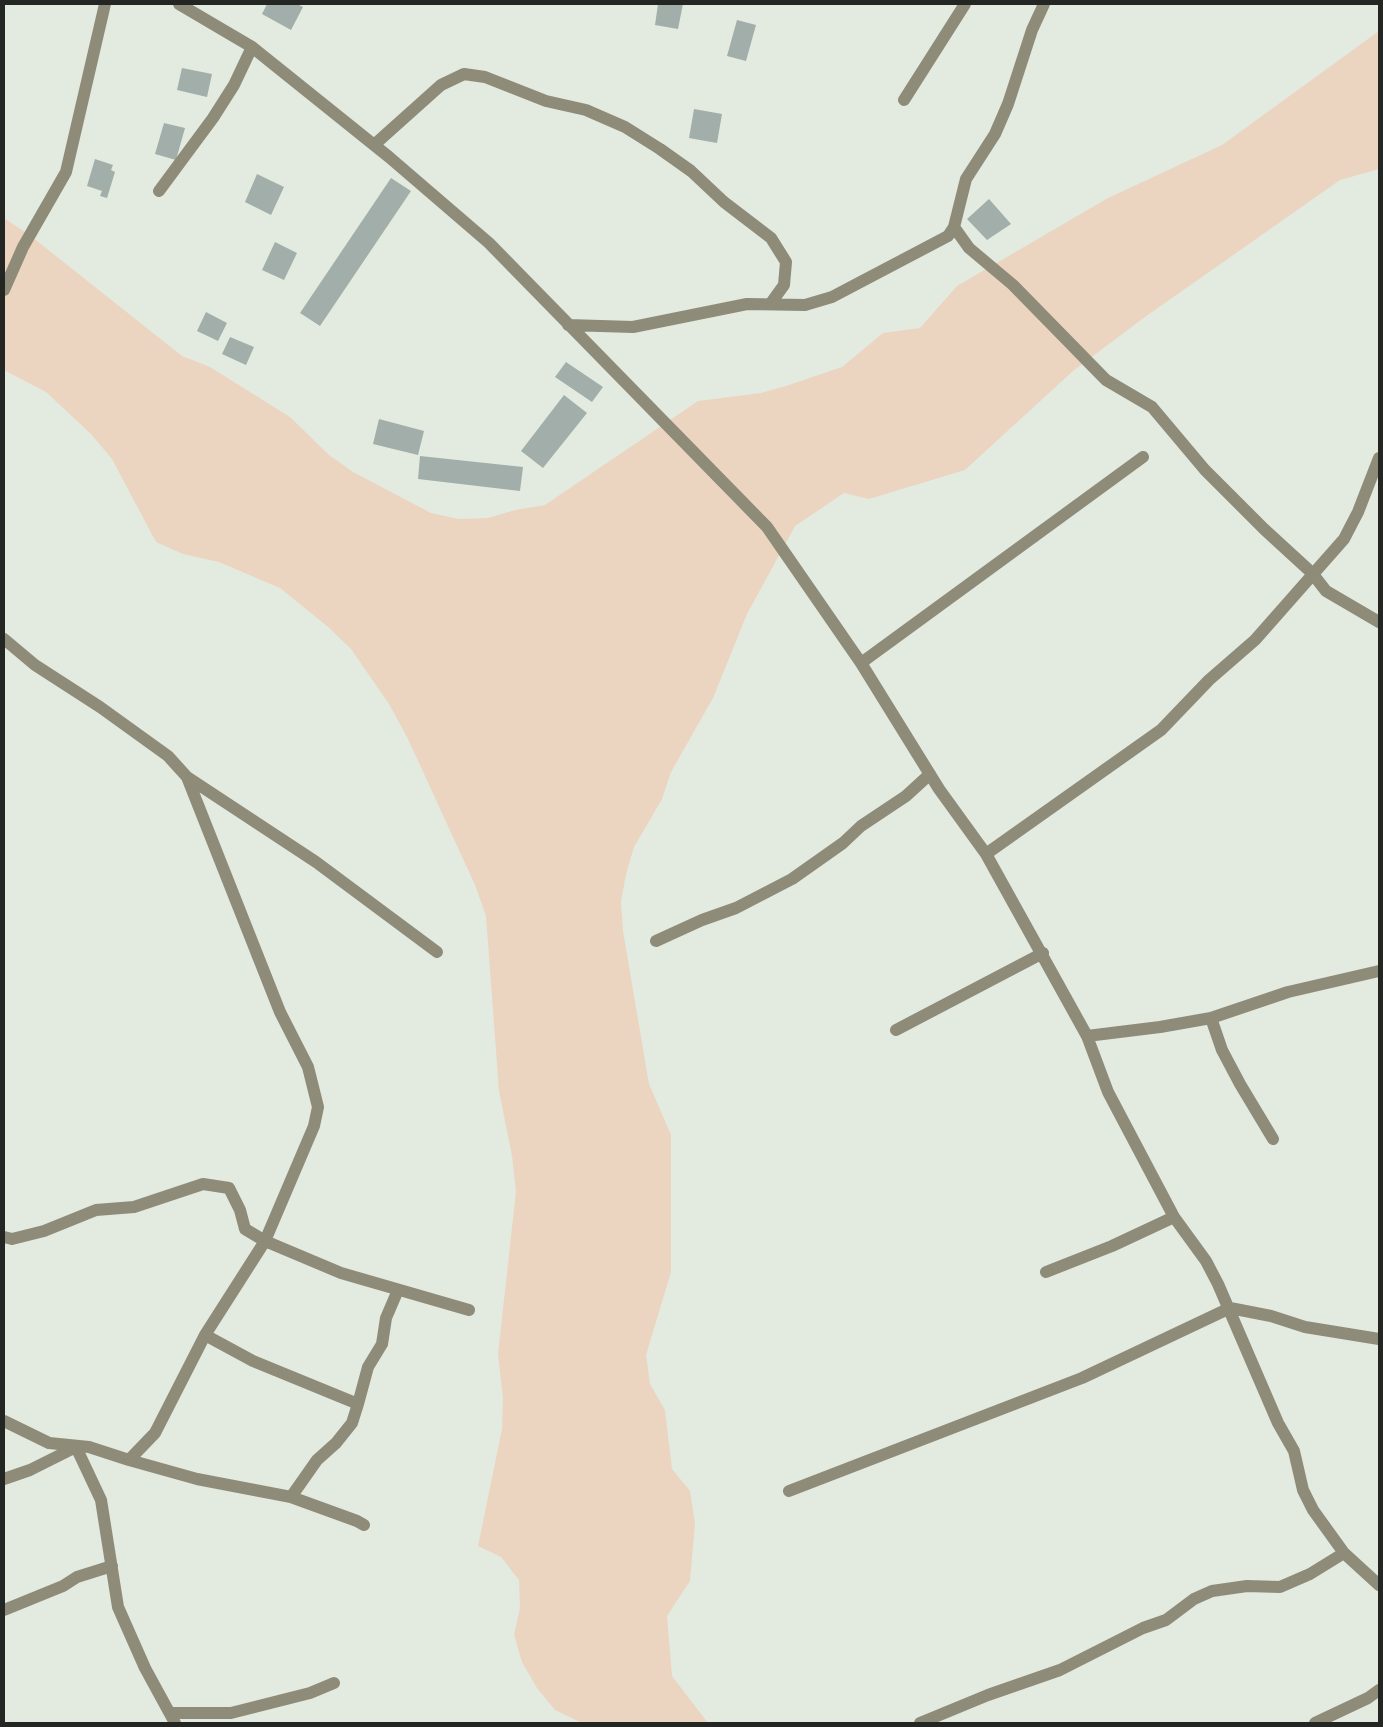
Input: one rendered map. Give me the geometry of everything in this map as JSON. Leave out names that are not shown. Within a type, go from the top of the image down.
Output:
[{"type":"street","points":[[4,290],[24,247],[66,172],[105,4]]},
{"type":"street","points":[[179,4],[252,48],[374,144],[489,243],[767,527],[861,663],[930,774],[986,854],[1043,953],[1087,1036],[1108,1092],[1174,1217],[1206,1262],[1230,1308],[1278,1423],[1294,1451],[1303,1490],[1313,1510],[1344,1553],[1379,1585]]},
{"type":"street","points":[[904,100],[965,4]]},
{"type":"street","points":[[568,325],[633,327],[747,304],[806,305],[832,297],[933,246],[948,236],[954,227],[966,179],[995,134],[1008,104],[1032,30],[1044,4]]},
{"type":"street","points":[[159,191],[213,118],[234,85],[252,48]]},
{"type":"street","points":[[374,144],[441,85],[464,74],[485,77],[546,100],[586,110],[625,127],[660,149],[690,171],[724,202],[771,238],[786,262],[784,285],[772,304]]},
{"type":"street","points":[[954,227],[969,248],[1013,285],[1106,380],[1152,407],[1206,470],[1264,529],[1312,573],[1326,591],[1379,622]]},
{"type":"street","points":[[861,663],[1142,457]]},
{"type":"street","points":[[986,854],[1161,730],[1209,680],[1255,640],[1312,573],[1344,539],[1358,512],[1379,458]]},
{"type":"street","points":[[4,639],[35,665],[100,707],[168,756],[187,777],[316,862],[437,952]]},
{"type":"street","points":[[656,941],[702,920],[736,908],[792,879],[843,843],[861,826],[906,796],[930,774]]},
{"type":"street","points":[[129,1460],[155,1433],[206,1335],[265,1241],[314,1126],[318,1107],[308,1067],[280,1012],[187,777]]},
{"type":"street","points":[[896,1030],[1043,953]]},
{"type":"street","points":[[1087,1036],[1160,1027],[1210,1018],[1288,992],[1379,970]]},
{"type":"street","points":[[1210,1018],[1222,1050],[1244,1092],[1273,1139]]},
{"type":"street","points":[[4,1237],[12,1240],[44,1231],[96,1210],[134,1208],[202,1184],[229,1188],[240,1210],[245,1229],[265,1241],[341,1273],[469,1310]]},
{"type":"street","points":[[1046,1272],[1112,1246],[1174,1217]]},
{"type":"street","points":[[292,1497],[317,1460],[336,1443],[352,1423],[368,1367],[382,1344],[386,1318],[398,1290]]},
{"type":"street","points":[[789,1491],[1082,1378],[1230,1308],[1272,1316],[1304,1327],[1379,1339]]},
{"type":"street","points":[[206,1335],[253,1361],[358,1404]]},
{"type":"street","points":[[4,1421],[49,1442],[76,1447],[89,1447],[197,1479],[292,1497],[364,1525]]},
{"type":"street","points":[[4,1479],[30,1470],[76,1447]]},
{"type":"street","points":[[76,1447],[101,1500],[118,1607],[145,1668],[173,1718],[231,1712],[310,1693],[334,1683]]},
{"type":"street","points":[[920,1723],[988,1695],[1060,1670],[1143,1628],[1166,1620],[1194,1598],[1212,1591],[1246,1586],[1280,1587],[1310,1574],[1344,1553]]},
{"type":"street","points":[[4,1610],[78,1578],[112,1566]]},
{"type":"street","points":[[1315,1723],[1368,1698],[1379,1690]]},
{"type":"shaded area","points":[[1379,31],[1379,169],[1340,180],[1145,317],[1073,371],[965,470],[869,499],[844,493],[795,526],[747,614],[713,698],[671,772],[662,799],[634,847],[626,874],[621,902],[623,931],[649,1084],[671,1135],[671,1272],[646,1355],[650,1384],[665,1410],[672,1469],[690,1491],[695,1523],[690,1581],[667,1616],[672,1676],[708,1723],[582,1723],[555,1710],[537,1688],[522,1662],[514,1635],[520,1608],[519,1580],[501,1557],[478,1546],[502,1429],[503,1398],[498,1354],[516,1191],[512,1156],[499,1091],[486,916],[475,885],[408,739],[389,704],[351,649],[327,626],[280,588],[219,562],[183,554],[156,542],[112,459],[91,434],[46,392],[4,370],[4,218],[32,237],[182,356],[210,367],[290,417],[329,455],[353,472],[431,513],[459,519],[488,518],[515,510],[545,505],[698,401],[761,393],[786,386],[842,367],[883,333],[920,328],[957,286],[1108,198],[1222,145]]},
{"type":"building","points":[[267,4],[297,4],[303,7],[291,30],[262,14]]},
{"type":"building","points":[[658,4],[683,4],[678,29],[655,25]]},
{"type":"building","points":[[737,20],[756,25],[746,61],[727,56]]},
{"type":"building","points":[[182,68],[212,74],[207,97],[177,90]]},
{"type":"building","points":[[694,109],[722,114],[717,143],[689,138]]},
{"type":"building","points":[[164,123],[185,128],[176,160],[155,154]]},
{"type":"building","points":[[95,159],[113,165],[111,170],[115,172],[107,198],[100,196],[102,191],[87,186]]},
{"type":"building","points":[[257,174],[284,187],[271,215],[245,202]]},
{"type":"building","points":[[391,178],[411,191],[320,326],[300,313]]},
{"type":"building","points":[[989,199],[1011,224],[987,240],[967,219]]},
{"type":"building","points":[[275,242],[297,253],[284,280],[262,270]]},
{"type":"building","points":[[206,312],[227,323],[218,341],[197,331]]},
{"type":"building","points":[[230,337],[254,347],[246,365],[222,354]]},
{"type":"building","points":[[566,362],[603,387],[592,402],[555,377]]},
{"type":"building","points":[[564,395],[587,413],[543,468],[521,451]]},
{"type":"building","points":[[379,419],[424,431],[418,455],[373,444]]},
{"type":"building","points":[[420,456],[523,467],[520,491],[418,479]]}]
